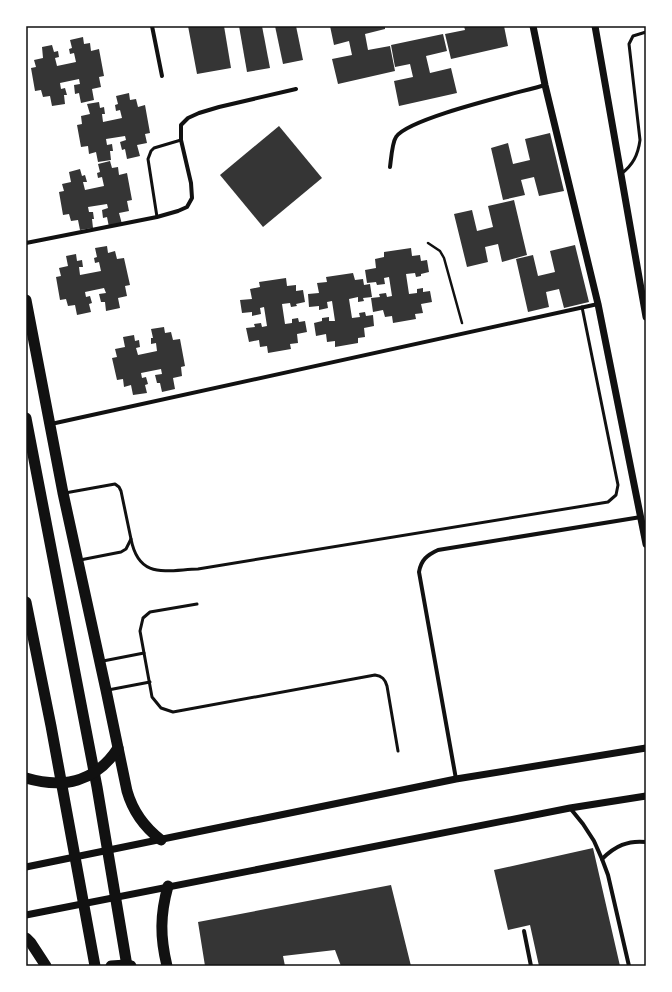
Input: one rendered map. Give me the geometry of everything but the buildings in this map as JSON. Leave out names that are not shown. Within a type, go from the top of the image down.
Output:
[{"type":"highway","points":[[26,300],[63,493],[127,791],[130,802],[143,824],[161,840]]},
{"type":"highway","points":[[26,418],[86,728],[127,966]]},
{"type":"highway","points":[[26,602],[51,726],[95,966]]},
{"type":"highway","points":[[26,778],[52,784],[78,780],[91,775],[102,768],[112,759],[118,748]]},
{"type":"highway","points":[[167,966],[161,928],[164,900],[168,886]]},
{"type":"highway","points":[[122,932],[134,966]]},
{"type":"highway","points":[[26,938],[46,966]]},
{"type":"highway","points":[[111,966],[131,966]]},
{"type":"street","points":[[152,26],[162,76]]},
{"type":"street","points":[[533,26],[545,85],[598,304],[646,544]]},
{"type":"street","points":[[595,26],[646,316]]},
{"type":"street","points":[[390,167],[395,138],[408,127],[440,115],[545,85]]},
{"type":"street","points":[[26,244],[157,217],[187,207],[192,198],[191,183],[181,140],[181,125],[188,118],[199,113],[296,89]]},
{"type":"street","points":[[49,424],[598,304]]},
{"type":"street","points":[[456,780],[419,572],[420,565],[431,553],[438,550],[641,517]]},
{"type":"street","points":[[26,867],[456,780],[646,748]]},
{"type":"street","points":[[26,915],[570,808],[646,796]]},
{"type":"street","points":[[570,808],[590,835],[608,875],[629,966]]},
{"type":"street","points":[[602,859],[618,846],[627,842],[646,842]]},
{"type":"street","points":[[524,931],[531,966]]},
{"type":"lane","points":[[621,174],[628,170],[633,163],[638,152],[640,140],[629,44],[633,36],[646,32]]},
{"type":"lane","points":[[157,217],[148,159],[154,148],[181,140]]},
{"type":"lane","points":[[63,493],[114,484],[119,487],[137,558],[149,569],[161,571],[198,569],[608,502],[616,495],[618,485],[582,307]]},
{"type":"lane","points":[[77,561],[121,552],[126,549],[131,539]]},
{"type":"lane","points":[[197,604],[150,612],[143,618],[140,631],[152,697],[161,708],[173,712],[375,675],[384,678],[387,686],[398,751]]},
{"type":"lane","points":[[100,661],[144,653]]},
{"type":"lane","points":[[106,690],[150,682]]},
{"type":"path","points":[[428,243],[440,251],[444,258],[465,333]]}]
